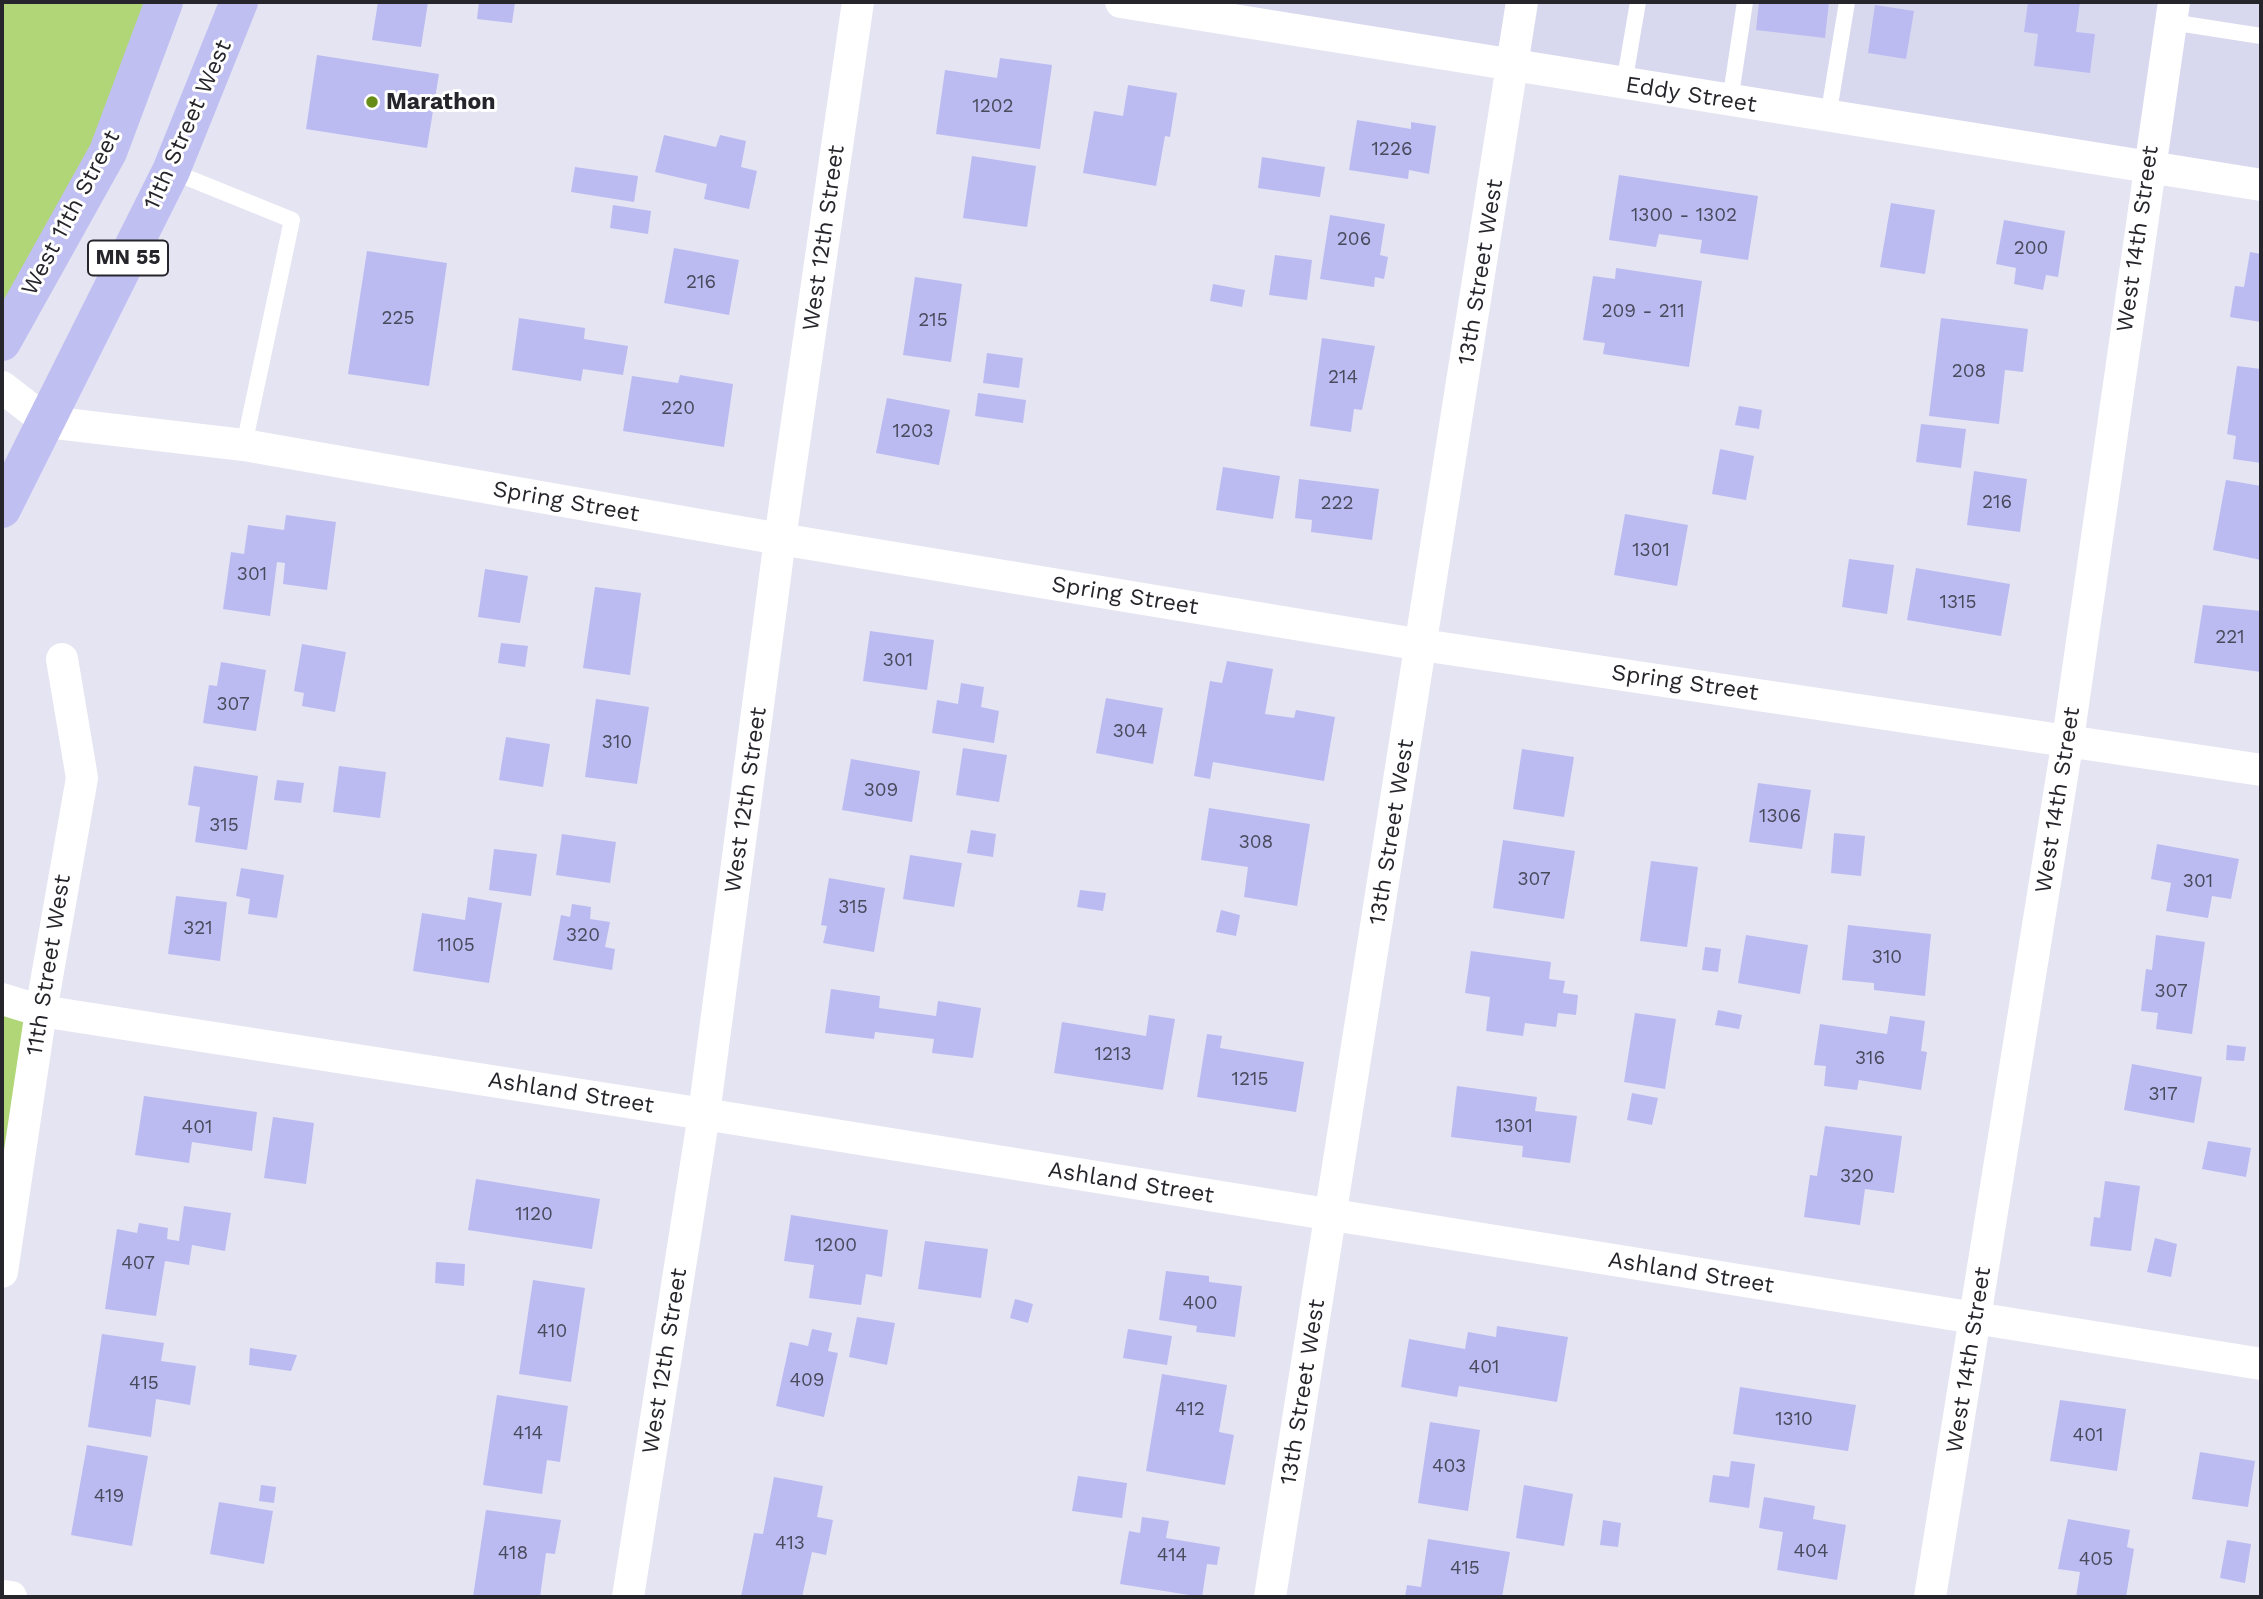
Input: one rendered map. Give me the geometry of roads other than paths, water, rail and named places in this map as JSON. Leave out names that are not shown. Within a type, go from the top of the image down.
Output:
[{"type":"highway","name":"West 11th Street","points":[[2,342],[108,152],[164,2]]},
{"type":"highway","name":"11th Street West","points":[[2,509],[171,171],[239,2]]},
{"type":"street","name":"West 12th Street","points":[[628,1597],[704,1114],[780,539],[858,2]]},
{"type":"street","name":"Eddy Street","points":[[1121,2],[2261,186]]},
{"type":"street","name":"13th Street West","points":[[1270,1597],[1522,2]]},
{"type":"street","name":"West 14th Street","points":[[1930,1597],[2068,739],[2172,12]]},
{"type":"street","points":[[2,387],[47,422]]},
{"type":"street","name":"Spring Street","points":[[47,422],[244,445],[780,539],[1422,645],[2068,739],[2261,770]]},
{"type":"street","name":"11th Street West","points":[[2,1272],[41,1011],[82,778],[62,659]]},
{"type":"street","name":"Ashland Street","points":[[2,999],[41,1011],[704,1114],[2261,1364]]},
{"type":"street","points":[[2,1596],[11,1597]]},
{"type":"lane","points":[[1625,84],[1638,2]]},
{"type":"lane","points":[[1730,101],[1745,2]]},
{"type":"lane","points":[[1828,117],[1847,2]]},
{"type":"lane","points":[[2172,12],[2261,36]]},
{"type":"lane","points":[[171,171],[292,219],[244,445]]},
{"type":"place","name":"Marathon","points":[[372,102]]}]
